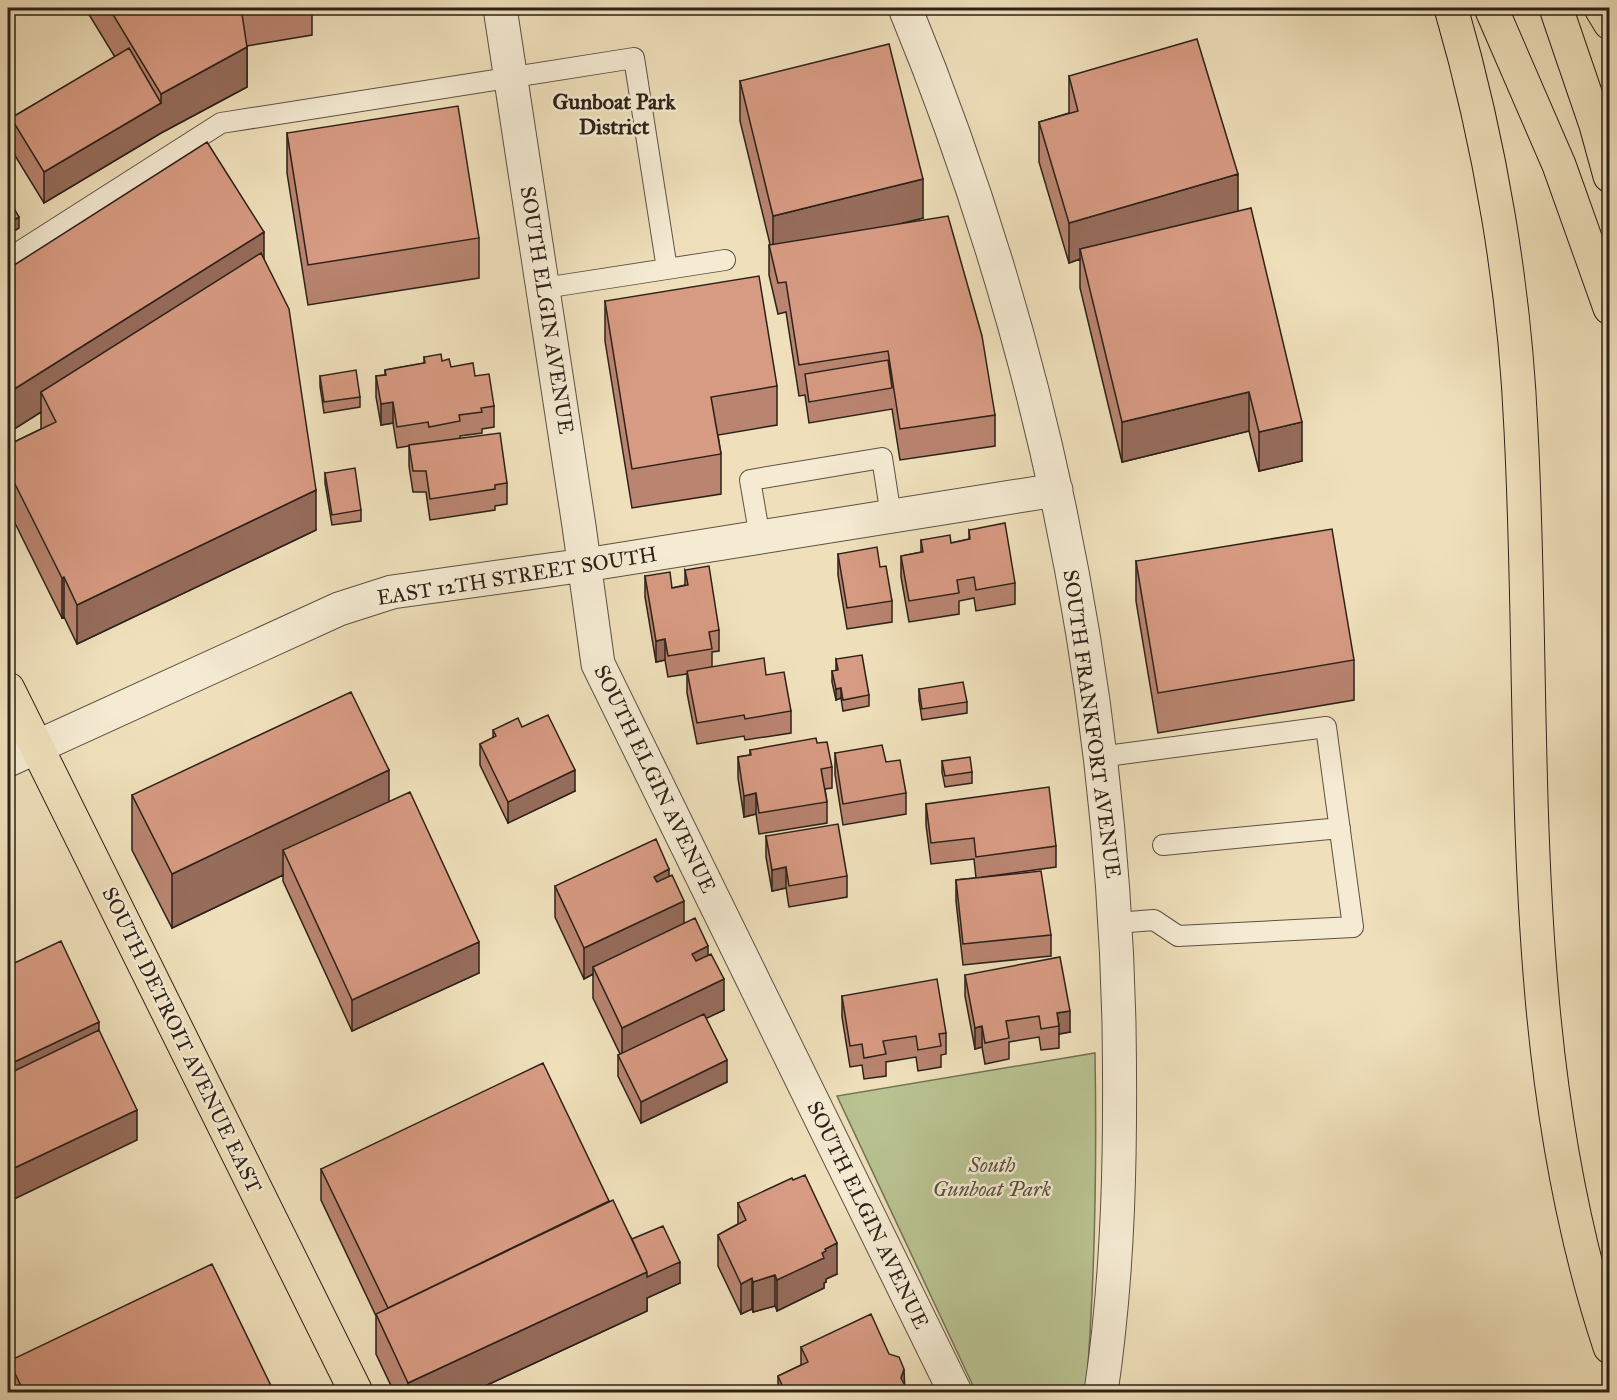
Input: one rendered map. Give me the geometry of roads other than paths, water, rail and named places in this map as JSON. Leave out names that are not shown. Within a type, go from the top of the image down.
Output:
[{"type":"main road","points":[[1451,8],[1469,72],[1494,195],[1510,316],[1521,427],[1538,949],[1547,1050],[1560,1145],[1610,1347]]},
{"type":"main road","points":[[1491,8],[1559,165],[1610,308]]},
{"type":"main road","points":[[1556,8],[1596,125],[1610,176]]},
{"type":"main road","points":[[1601,8],[1610,23]]},
{"type":"main road","name":"SOUTH DETROIT AVENUE EAST","points":[[8,689],[356,1392]]},
{"type":"street","name":"SOUTH ELGIN AVENUE","points":[[500,8],[544,288],[598,664],[955,1392]]},
{"type":"street","name":"SOUTH FRANKFORT AVENUE","points":[[905,8],[946,106],[1002,276],[1056,490],[1086,644],[1112,860],[1116,922],[1119,1126],[1113,1312],[1101,1392]]},
{"type":"street","name":"EAST 12TH STREET SOUTH","points":[[8,760],[36,745],[356,602],[392,592],[585,565],[1056,490]]},
{"type":"lane","points":[[8,258],[220,123],[634,58],[667,269]]},
{"type":"lane","points":[[544,288],[725,260]]},
{"type":"lane","points":[[760,538],[750,480],[882,458],[891,516]]},
{"type":"lane","points":[[1099,757],[1326,727],[1353,927],[1178,936],[1154,920],[1116,922]]},
{"type":"lane","points":[[1162,845],[1340,828]]},
{"type":"district","name":"Gunboat Park District","points":[[614,114]]},
{"type":"park label","name":"South Gunboat Park","points":[[992,1177]]}]
